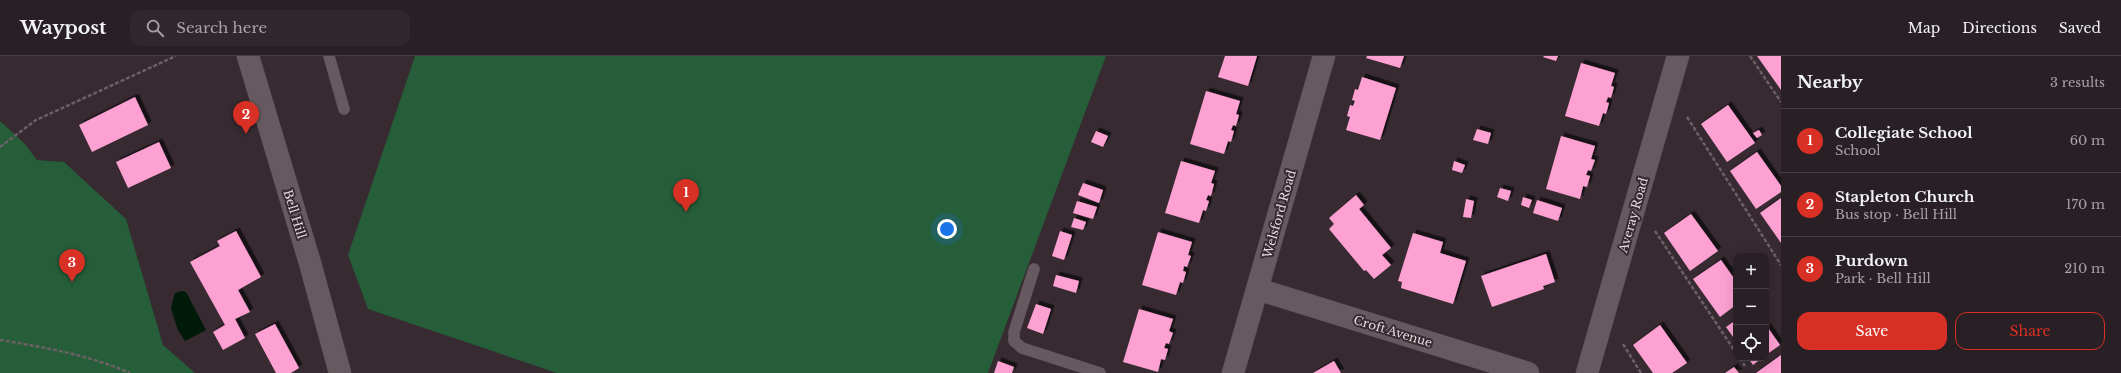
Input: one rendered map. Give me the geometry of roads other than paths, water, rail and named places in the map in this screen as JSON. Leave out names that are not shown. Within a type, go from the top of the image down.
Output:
[{"type":"street","name":"Bell Hill","points":[[248,56],[310,263],[340,373]]},
{"type":"street","name":"Welsford Road","points":[[1233,373],[1324,56]]},
{"type":"street","name":"Averay Road","points":[[1587,373],[1670,90],[1678,56]]},
{"type":"street","name":"Croft Avenue","points":[[1257,289],[1528,373]]},
{"type":"lane","points":[[329,56],[344,109]]},
{"type":"lane","points":[[1034,270],[1014,332],[1014,340],[1022,348],[1100,373]]},
{"type":"place","name":"Stapleton Church","points":[[246,134]]},
{"type":"place","name":"Collegiate School","points":[[686,212]]},
{"type":"place","name":"Purdown","points":[[72,282]]}]
